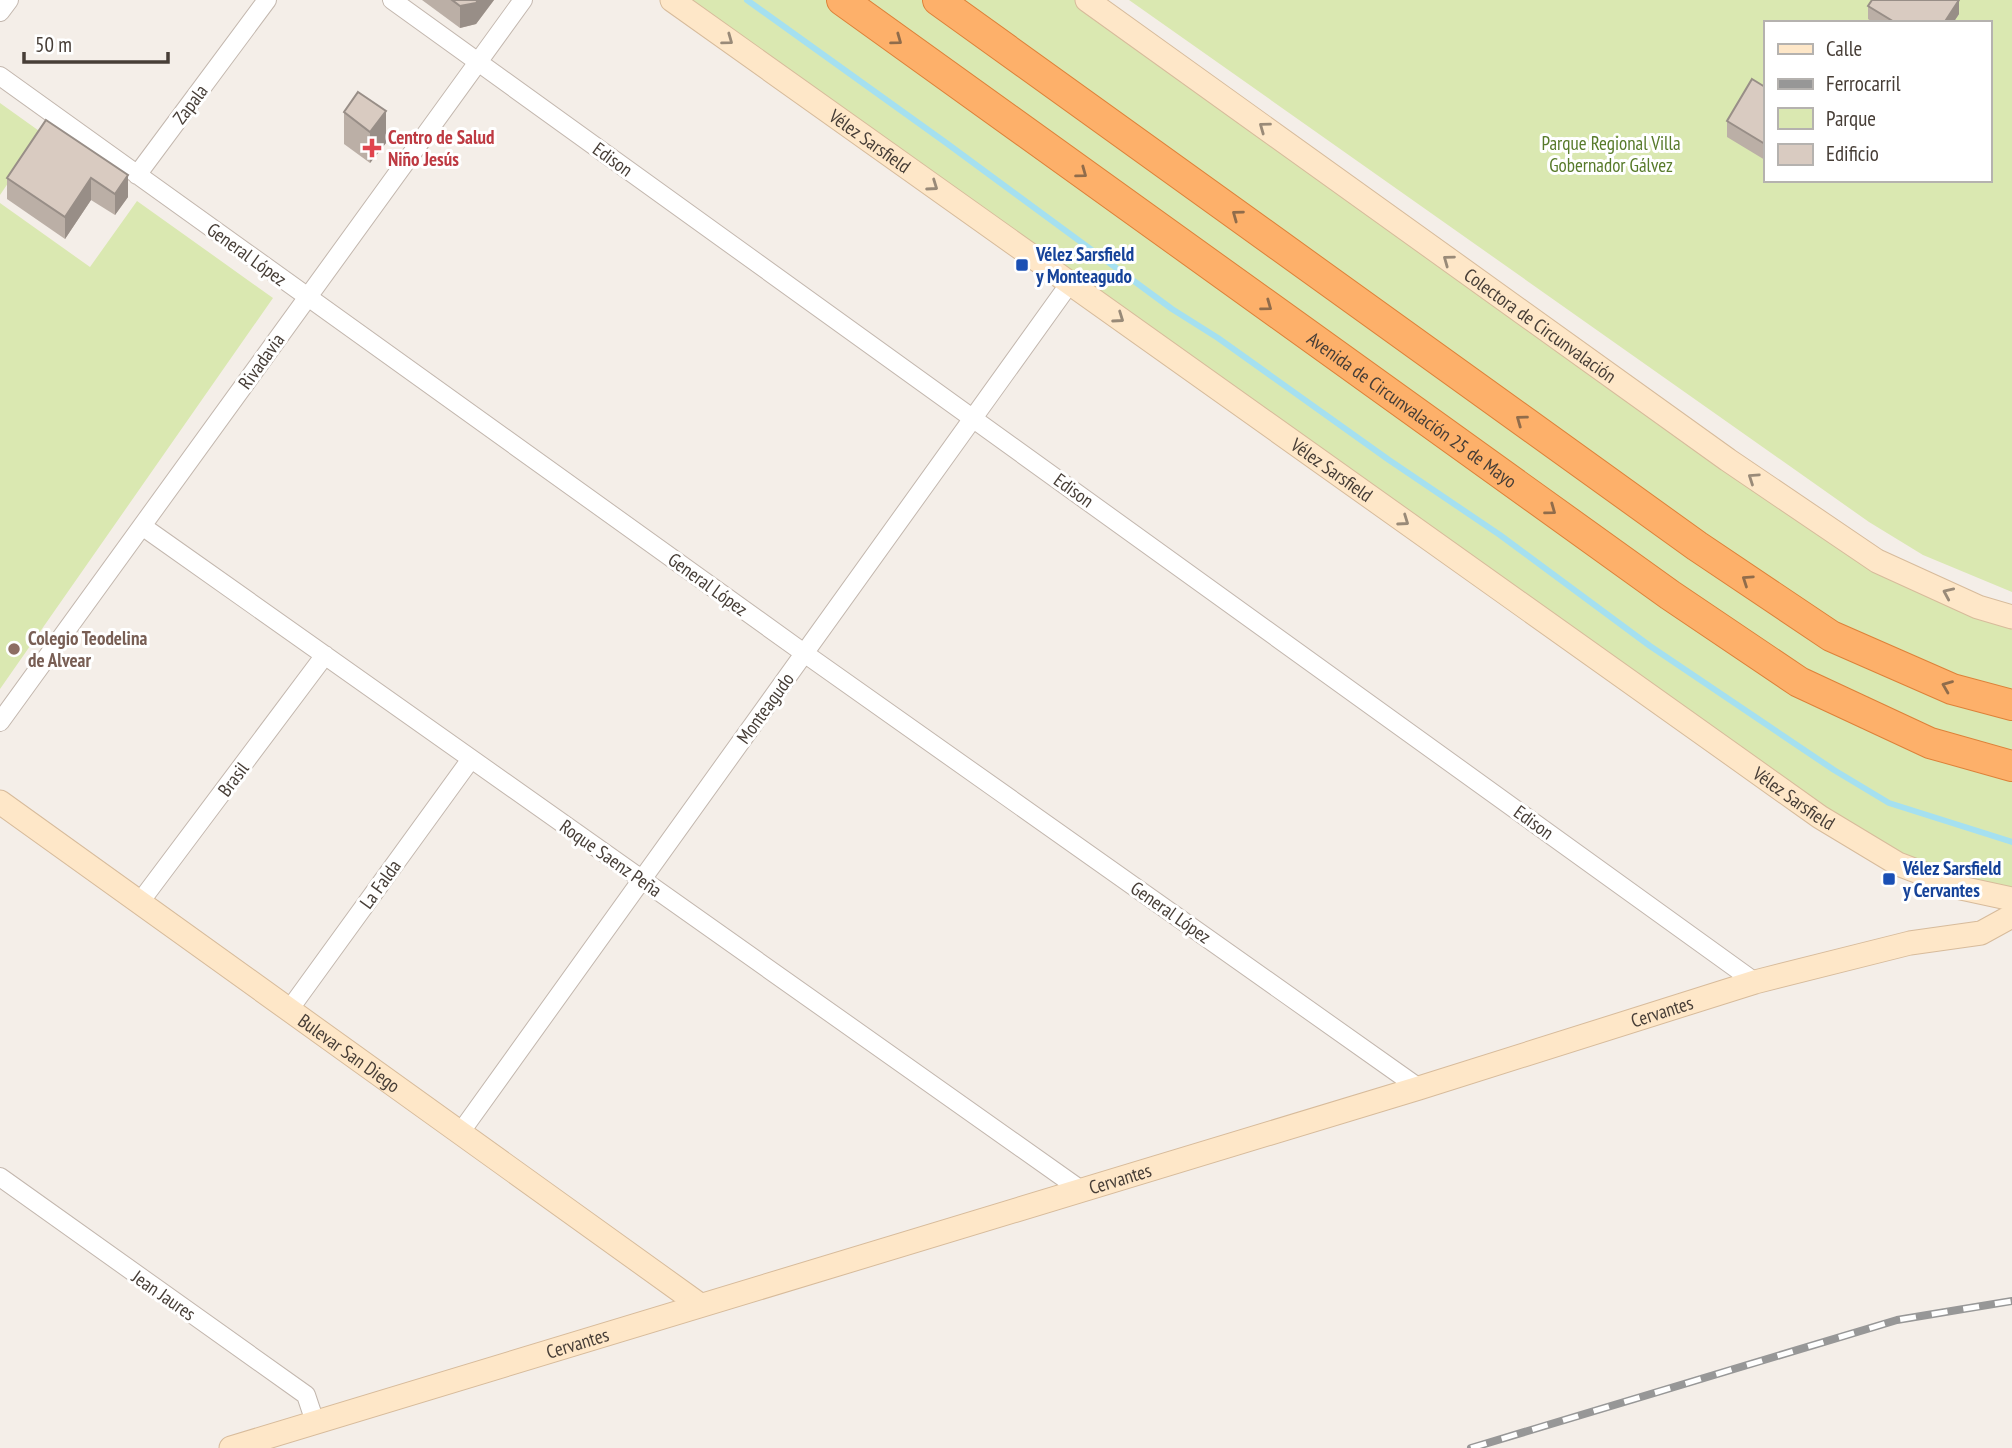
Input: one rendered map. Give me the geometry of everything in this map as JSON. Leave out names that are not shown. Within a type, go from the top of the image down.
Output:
[{"type":"highway","name":"Avenida de Circunvalación 25 de Mayo","points":[[842,0],[1670,596],[1799,682],[1930,743],[2012,766]]},
{"type":"highway","points":[[938,0],[1697,547],[1831,636],[1952,690],[2012,705]]},
{"type":"street","points":[[0,12],[9,0]]},
{"type":"street","name":"Zapala","points":[[138,175],[267,0]]},
{"type":"street","name":"Edison","points":[[392,0],[1755,982]]},
{"type":"street","name":"Rivadavia","points":[[0,722],[523,0]]},
{"type":"street","name":"Vélez Sarsfield","points":[[673,0],[1820,817],[1898,864],[1961,888],[2012,899]]},
{"type":"street","name":"Colectora de Circunvalación","points":[[1087,0],[1728,460],[1866,554],[1978,607],[2012,617]]},
{"type":"street","name":"General López","points":[[0,76],[804,653],[1419,1088]]},
{"type":"street","name":"Monteagudo","points":[[460,1133],[1070,283]]},
{"type":"street","name":"Roque Saenz Peña","points":[[142,526],[1081,1190]]},
{"type":"street","name":"Brasil","points":[[140,902],[325,655]]},
{"type":"street","name":"La Falda","points":[[289,1010],[471,759]]},
{"type":"street","name":"Bulevar San Diego","points":[[0,802],[700,1305]]},
{"type":"street","name":"Cervantes","points":[[231,1448],[1419,1088],[1755,982],[1910,943],[1981,933],[2012,916]]},
{"type":"street","name":"Jean Jaures","points":[[0,1177],[306,1395],[315,1422]]},
{"type":"green space","points":[[672,0],[1087,0],[1877,561],[2012,617],[2012,899],[1898,864]]},
{"type":"green space","name":"Parque Regional Villa Gobernador Gálvez","points":[[1129,0],[2012,0],[2012,592],[1923,555],[1869,522]]},
{"type":"green space","points":[[0,103],[42,133],[0,195]]},
{"type":"green space","points":[[137,201],[273,298],[0,689],[0,203],[90,267]]},
{"type":"building","points":[[452,0],[478,0],[476,3],[460,6]]},
{"type":"building","points":[[1872,0],[1959,0],[1945,21],[1893,21],[1868,6]]},
{"type":"building","points":[[1752,79],[1764,86],[1764,143],[1727,121]]},
{"type":"building","points":[[358,92],[386,111],[370,132],[344,112]]},
{"type":"building","points":[[46,120],[128,175],[115,194],[91,178],[65,217],[7,178]]},
{"type":"waterway","points":[[747,0],[1172,309],[1218,338],[1500,535],[1650,646],[1834,770],[1889,803],[2012,842]]},
{"type":"railway","points":[[1471,1448],[1897,1320],[2012,1301]]},
{"type":"place","name":"Centro de Salud Niño Jesús","points":[[372,148]]},
{"type":"place","name":"Vélez Sarsfield y Monteagudo","points":[[1022,265]]},
{"type":"place","name":"Colegio Teodelina de Alvear","points":[[14,649]]},
{"type":"place","name":"Vélez Sarsfield y Cervantes","points":[[1889,879]]}]
